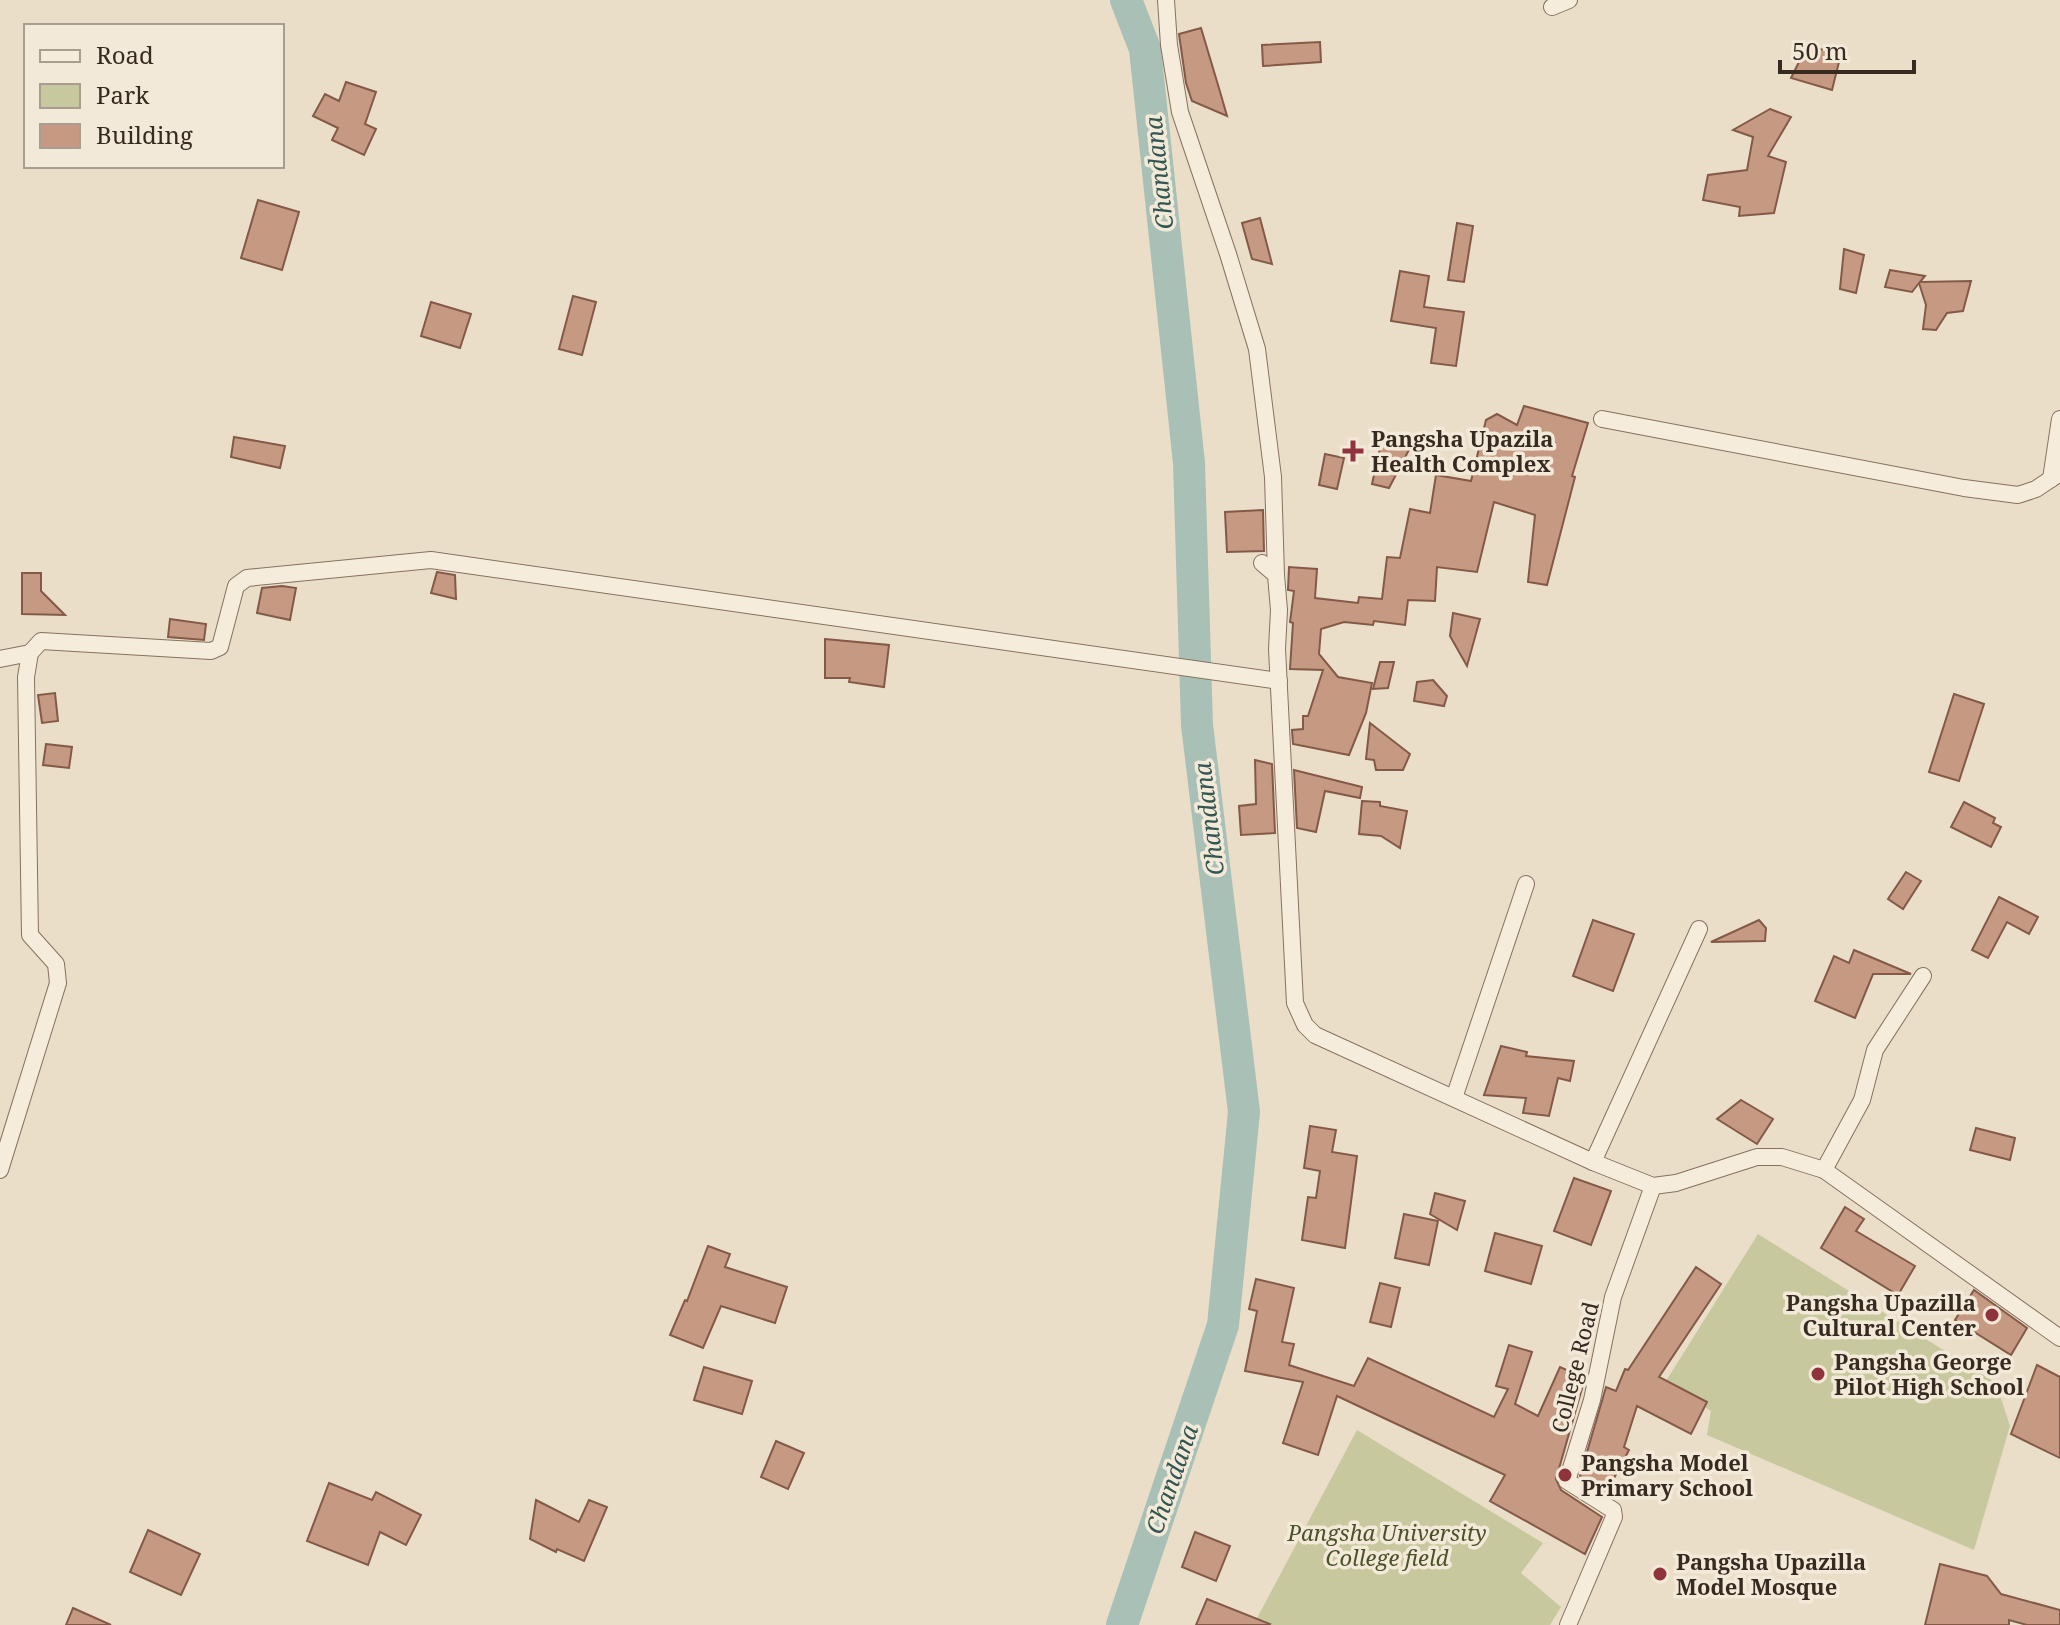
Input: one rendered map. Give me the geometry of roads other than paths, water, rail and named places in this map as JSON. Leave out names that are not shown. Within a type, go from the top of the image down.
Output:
[{"type":"street","points":[[1166,0],[1169,45],[1180,112],[1257,349],[1273,477],[1279,681],[1295,1003],[1305,1025],[1315,1035],[1593,1162],[1653,1186],[1676,1183],[1757,1157],[1782,1157],[1824,1170],[2060,1338]]},
{"type":"street","points":[[1552,7],[1569,0]]},
{"type":"street","points":[[1602,419],[1964,488],[2018,495],[2036,489],[2055,476],[2060,419]]},
{"type":"street","points":[[0,1170],[58,983],[56,964],[30,935],[26,677],[30,653],[41,641],[211,651],[220,647],[236,586],[247,578],[431,560],[1279,681]]},
{"type":"street","points":[[1262,563],[1276,575]]},
{"type":"street","points":[[0,659],[30,653]]},
{"type":"street","points":[[1454,1098],[1526,884]]},
{"type":"street","points":[[1593,1162],[1699,929]]},
{"type":"street","points":[[1824,1170],[1862,1100],[1875,1050],[1923,976]]},
{"type":"street","name":"College Road","points":[[1568,1625],[1614,1517],[1613,1510],[1567,1481],[1592,1400],[1613,1297],[1653,1186]]},
{"type":"waterway","name":"Chandana","points":[[1122,1625],[1223,1325],[1244,1112],[1197,725],[1189,463],[1145,49],[1126,0]]},
{"type":"place","name":"Pangsha Upazila Health Complex","points":[[1353,451]]},
{"type":"place","name":"Pangsha Upazilla Cultural Center","points":[[1992,1315]]},
{"type":"place","name":"Pangsha George Pilot High School","points":[[1818,1374]]},
{"type":"place","name":"Pangsha Model Primary School","points":[[1565,1475]]},
{"type":"place","name":"Pangsha Upazilla Model Mosque","points":[[1660,1574]]},
{"type":"park label","name":"Pangsha University College field","points":[[1387,1544]]}]
